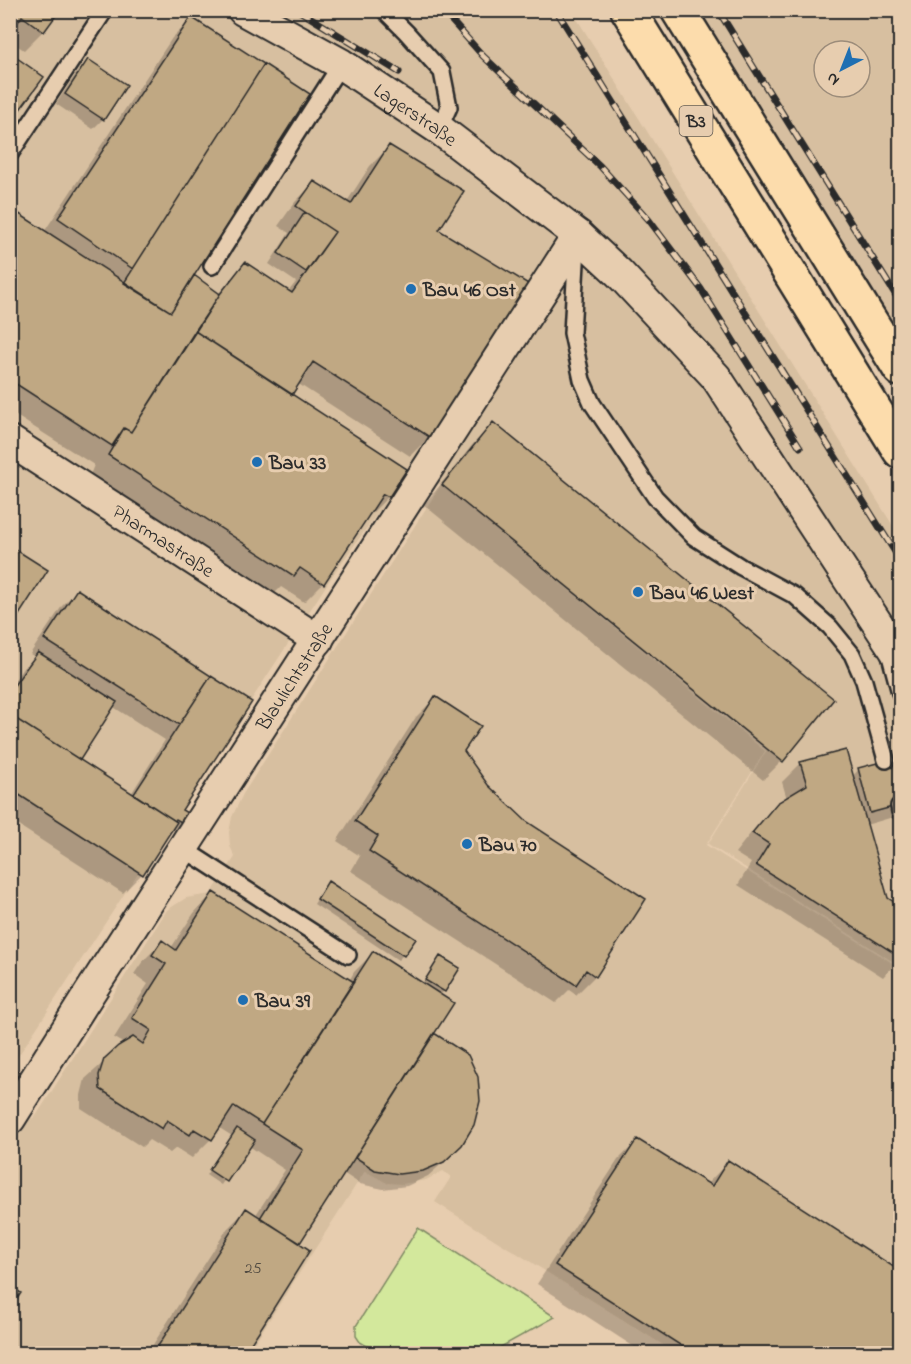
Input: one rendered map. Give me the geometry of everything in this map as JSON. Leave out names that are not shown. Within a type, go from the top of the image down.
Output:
[{"type":"main road","name":"B3","points":[[628,10],[900,451]]},
{"type":"main road","name":"B3","points":[[678,10],[900,369]]},
{"type":"street","name":"Lagerstraße","points":[[243,10],[341,64],[439,129],[578,234],[619,273],[716,377],[900,658]]},
{"type":"street","name":"Blaulichtstraße","points":[[10,1119],[578,234]]},
{"type":"street","name":"Pharmastraße","points":[[10,441],[318,640]]},
{"type":"lane","points":[[10,154],[105,10]]},
{"type":"lane","points":[[384,10],[442,72],[448,107],[439,129]]},
{"type":"lane","points":[[212,266],[341,64]]},
{"type":"lane","points":[[578,234],[572,333],[582,380],[592,403],[655,497],[694,537],[741,567],[795,596],[830,627],[852,654],[864,681],[886,760]]},
{"type":"lane","points":[[884,634],[900,693]]},
{"type":"lane","points":[[184,849],[348,955]]},
{"type":"shaded area","points":[[11,11],[572,11],[900,537],[900,966],[708,844],[767,750],[486,522],[765,751],[706,845],[900,968],[900,1353],[676,1353],[435,1202],[451,1177],[443,1171],[426,1180],[402,1184],[387,1183],[365,1171],[248,1353],[11,1353],[11,1131],[36,1116],[167,910],[186,898],[211,894],[235,857],[230,846],[229,832],[232,817],[243,794],[441,485],[407,469],[335,572],[11,1067]]},
{"type":"shaded area","points":[[686,11],[900,11],[900,357]]},
{"type":"green space","points":[[418,1228],[555,1317],[488,1354],[379,1353],[360,1342],[356,1336],[356,1326]]},
{"type":"building","points":[[10,10],[60,10],[44,32],[22,16],[10,33]]},
{"type":"building","points":[[191,17],[264,64],[133,269],[58,218]]},
{"type":"building","points":[[10,53],[44,77],[10,123]]},
{"type":"building","points":[[88,59],[127,85],[104,120],[65,94]]},
{"type":"building","points":[[264,64],[310,94],[171,312],[124,283]]},
{"type":"building","name":"Bau 46 Ost","points":[[389,145],[464,191],[439,230],[530,285],[431,438],[313,362],[292,395],[195,331],[245,262],[292,293],[335,232],[296,206],[314,181],[351,204]]},
{"type":"building","points":[[10,208],[171,312],[194,275],[220,294],[131,432],[124,428],[112,446],[10,380]]},
{"type":"building","points":[[305,212],[335,232],[306,272],[278,253]]},
{"type":"building","name":"Bau 33","points":[[195,331],[407,469],[389,497],[383,494],[324,584],[300,568],[294,576],[108,455],[124,428],[131,432]]},
{"type":"building","name":"Bau 46 West","points":[[493,422],[834,699],[783,762],[442,485]]},
{"type":"building","points":[[10,546],[48,570],[10,629]]},
{"type":"building","points":[[77,589],[211,676],[179,725],[44,639]]},
{"type":"building","points":[[38,652],[117,702],[80,760],[10,715],[10,691]]},
{"type":"building","points":[[211,676],[252,702],[182,810],[189,814],[183,823],[176,819],[175,821],[134,794]]},
{"type":"building","name":"Bau 70","points":[[435,696],[481,726],[464,751],[488,785],[526,821],[646,899],[596,977],[586,970],[576,985],[369,851],[378,836],[355,821]]},
{"type":"building","points":[[10,715],[177,822],[143,875],[10,789]]},
{"type":"building","points":[[846,750],[888,898],[900,906],[900,957],[756,865],[769,844],[752,833],[777,803],[807,785],[800,762]]},
{"type":"building","points":[[900,757],[900,805],[870,813],[858,768]]},
{"type":"building","points":[[328,881],[416,939],[404,956],[317,899]]},
{"type":"building","name":"Bau 39","points":[[213,892],[354,982],[262,1124],[234,1106],[212,1140],[194,1129],[190,1135],[167,1120],[162,1129],[100,1089],[99,1075],[104,1059],[118,1046],[133,1037],[143,1044],[151,1030],[132,1018],[166,964],[152,955],[162,940],[176,950]]},
{"type":"building","name":"Bau 39","points":[[373,951],[454,1003],[300,1243],[260,1218],[303,1150],[262,1124]]},
{"type":"building","points":[[440,956],[460,968],[445,992],[425,980]]},
{"type":"building","points":[[434,1033],[468,1055],[478,1077],[480,1101],[474,1125],[462,1145],[444,1162],[423,1171],[399,1174],[375,1170],[355,1157]]},
{"type":"building","points":[[10,1066],[20,1072],[10,1087]]},
{"type":"building","points":[[237,1128],[255,1140],[227,1182],[209,1170]]},
{"type":"building","points":[[637,1139],[712,1186],[728,1160],[900,1271],[900,1354],[694,1354],[555,1265]]},
{"type":"building","points":[[246,1208],[310,1250],[263,1325],[244,1354],[153,1354]]},
{"type":"building","points":[[10,1286],[21,1293],[10,1309]]},
{"type":"railway","points":[[298,10],[399,72]]},
{"type":"railway","points":[[442,10],[483,56],[600,166],[649,220],[701,289],[800,447]]},
{"type":"railway","points":[[556,10],[900,560]]},
{"type":"railway","points":[[718,10],[900,302]]},
{"type":"place","name":"Bau 46 Ost","points":[[411,289]]},
{"type":"place","name":"Bau 33","points":[[257,462]]},
{"type":"place","name":"Bau 46 West","points":[[638,592]]},
{"type":"place","name":"Bau 70","points":[[467,844]]},
{"type":"place","name":"Bau 39","points":[[243,1000]]}]
